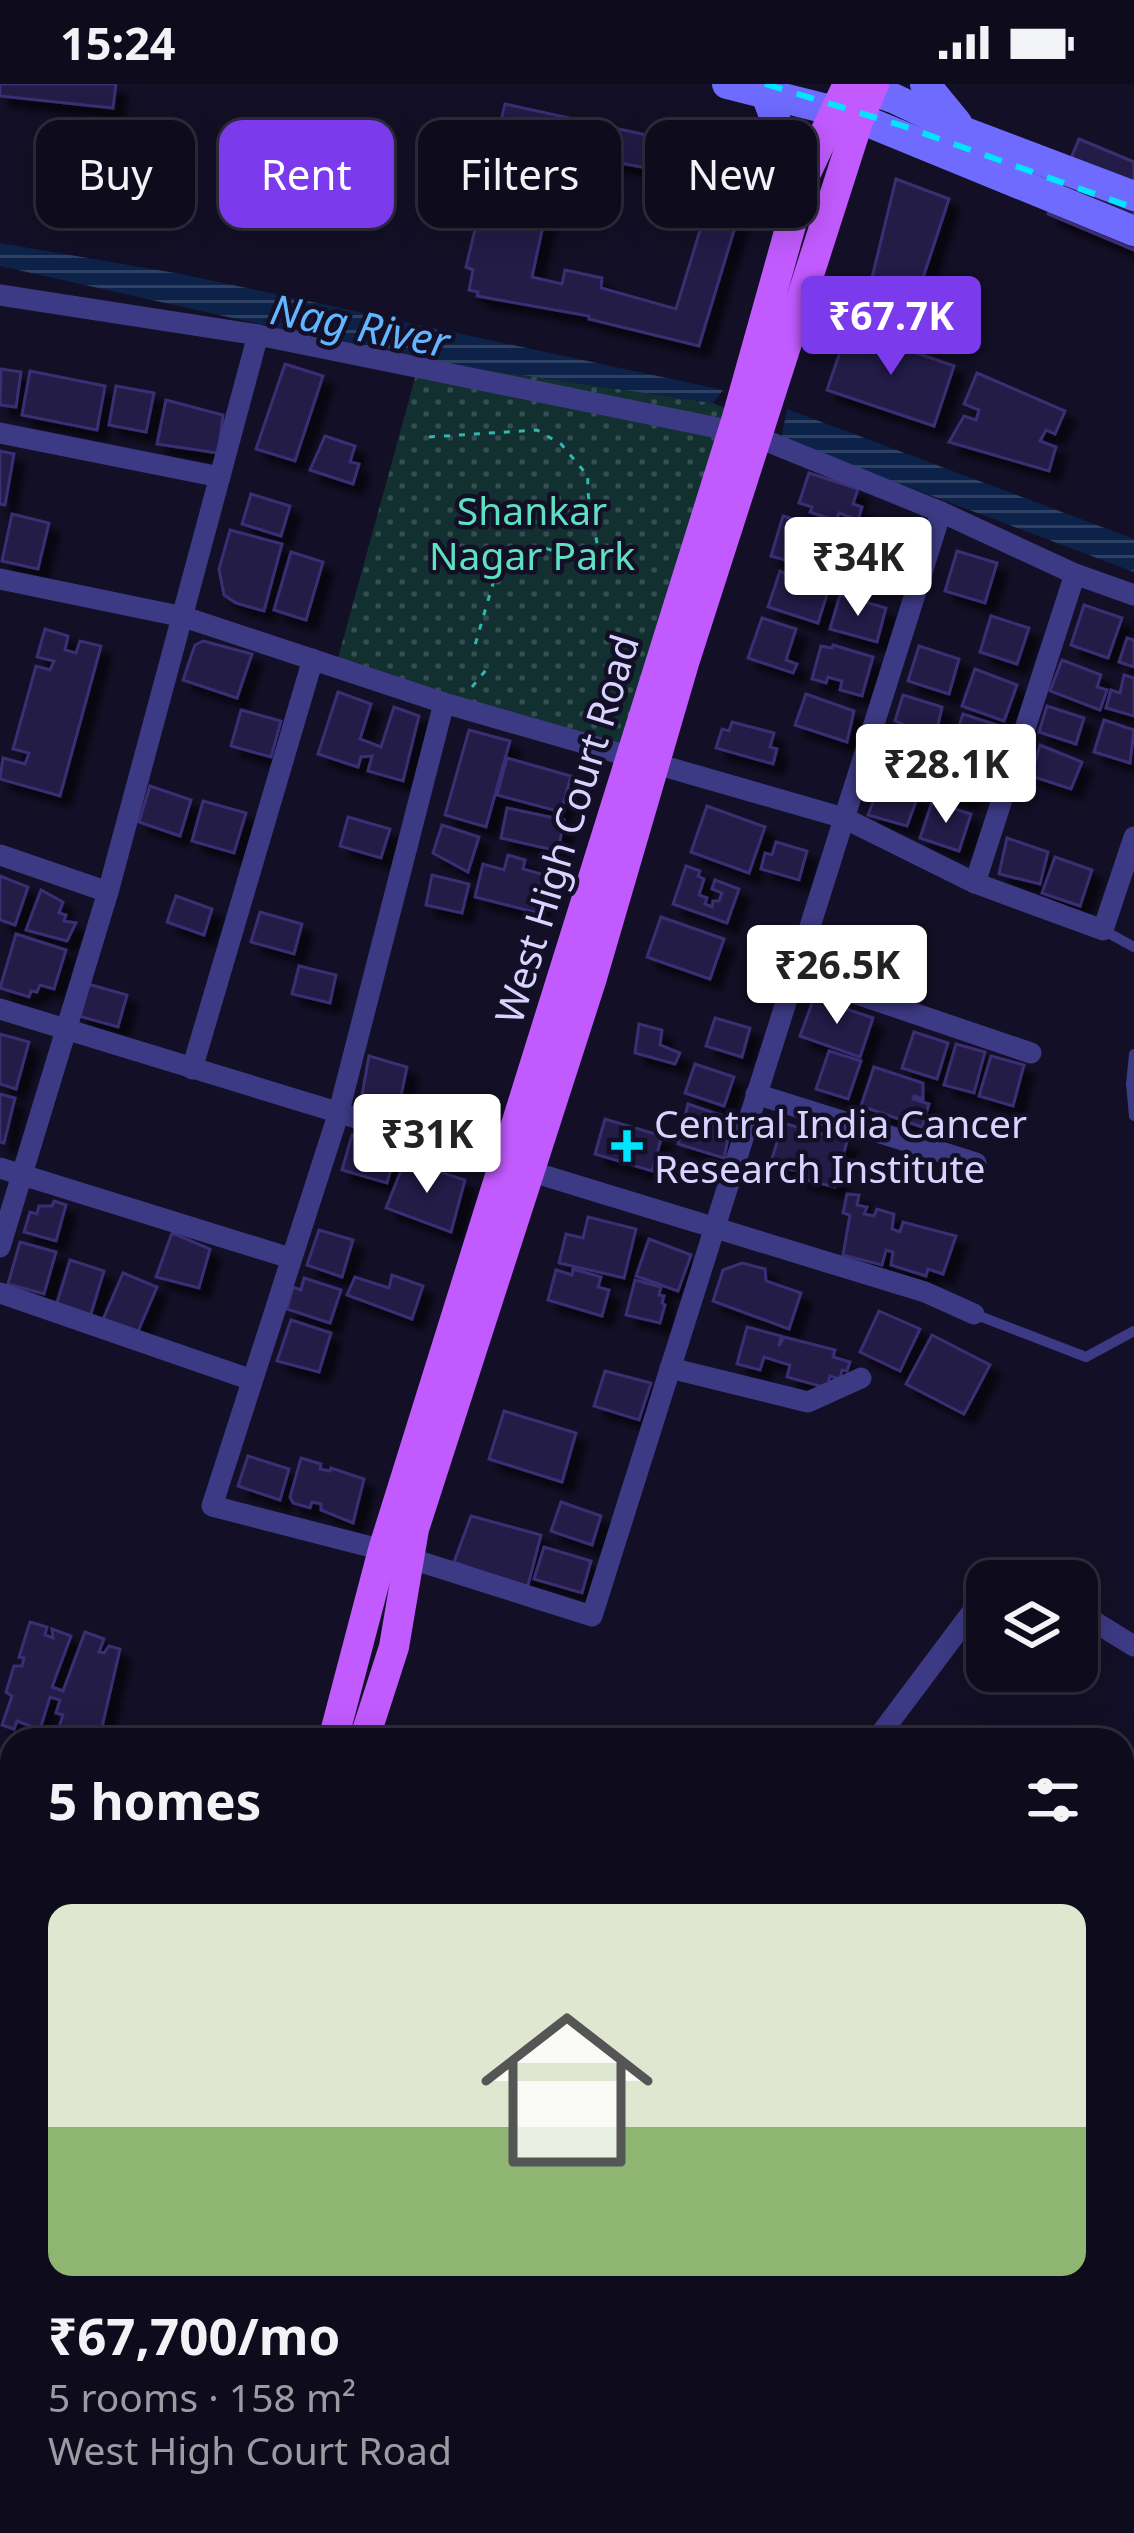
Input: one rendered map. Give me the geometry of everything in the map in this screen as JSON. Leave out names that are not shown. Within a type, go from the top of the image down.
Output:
[{"type":"main road","points":[[727,84],[765,92],[857,95],[1133,193]]},
{"type":"main road","points":[[925,84],[965,132]]},
{"type":"main road","points":[[765,92],[776,120]]},
{"type":"main road","points":[[857,95],[1134,231]]},
{"type":"main road","name":"West High Court Road","points":[[817,157],[857,95]]},
{"type":"main road","name":"West High Court Road","points":[[337,1728],[397,1555],[642,759],[857,95]]},
{"type":"main road","name":"West High Court Road","points":[[745,434],[789,228]]},
{"type":"main road","name":"West High Court Road","points":[[368,1728],[394,1647],[397,1555]]},
{"type":"street","points":[[0,295],[258,334],[745,434],[1134,595]]},
{"type":"street","points":[[0,1247],[10,1172],[65,1030],[107,892],[258,334]]},
{"type":"street","points":[[0,433],[220,477]]},
{"type":"street","points":[[444,703],[338,1115],[212,1506],[397,1555],[592,1616],[940,512]]},
{"type":"street","points":[[975,884],[1076,574]]},
{"type":"street","points":[[0,579],[184,617],[444,703],[844,818],[975,884],[1103,930],[1134,838]]},
{"type":"street","points":[[192,1069],[313,659]]},
{"type":"street","points":[[0,855],[107,892]]},
{"type":"street","points":[[795,973],[1031,1053]]},
{"type":"street","points":[[0,1010],[926,1292],[974,1314]]},
{"type":"street","points":[[756,1094],[976,1163]]},
{"type":"street","points":[[10,1172],[290,1258]]},
{"type":"street","points":[[0,1293],[252,1380]]},
{"type":"street","points":[[670,1368],[808,1402],[861,1378]]},
{"type":"street","points":[[885,1728],[966,1620]]},
{"type":"street","points":[[1098,1624],[1134,1646]]},
{"type":"lane","points":[[1103,930],[1134,946]]},
{"type":"lane","points":[[1134,1054],[1130,1084],[1134,1116]]},
{"type":"lane","points":[[974,1314],[1086,1357],[1134,1331]]},
{"type":"path","points":[[429,437],[537,430],[561,444],[588,476],[586,502],[597,531],[596,565],[539,546],[509,573],[496,573],[472,652]]},
{"type":"green space","name":"Shankar Nagar Park","points":[[420,360],[713,403],[732,411],[625,751],[338,658]]},
{"type":"water","name":"Nag River","points":[[0,243],[181,274],[723,390],[713,403],[420,360],[0,266]]},
{"type":"water","points":[[787,409],[1134,539],[1134,572],[781,439]]},
{"type":"building","points":[[0,84],[116,84],[113,108],[0,96]]},
{"type":"building","points":[[505,104],[578,120],[501,120]]},
{"type":"building","points":[[621,129],[645,135],[645,168],[621,163]]},
{"type":"building","points":[[1079,139],[1134,162],[1134,250],[1048,214]]},
{"type":"building","points":[[896,179],[949,199],[917,296],[871,282]]},
{"type":"building","points":[[475,228],[543,228],[532,277],[562,284],[565,270],[602,278],[601,288],[676,309],[701,228],[735,228],[699,346],[589,316],[477,296],[478,292],[469,290],[473,270],[466,267]]},
{"type":"building","points":[[848,329],[954,366],[934,426],[827,390]]},
{"type":"building","points":[[285,364],[323,376],[295,461],[256,449]]},
{"type":"building","points":[[1,369],[21,372],[16,407],[0,405]]},
{"type":"building","points":[[30,371],[105,386],[97,430],[22,415]]},
{"type":"building","points":[[977,373],[1065,411],[1055,434],[1046,430],[1040,441],[1056,447],[1049,471],[949,442],[964,416],[976,420],[979,410],[964,404]]},
{"type":"building","points":[[116,386],[154,393],[146,432],[109,425]]},
{"type":"building","points":[[166,400],[223,415],[218,453],[157,444]]},
{"type":"building","points":[[325,436],[355,446],[350,462],[359,464],[353,484],[310,470]]},
{"type":"building","points":[[0,451],[14,454],[5,505],[0,504]]},
{"type":"building","points":[[809,473],[858,489],[853,504],[862,507],[858,520],[839,513],[836,521],[799,503]]},
{"type":"building","points":[[251,494],[290,506],[281,536],[242,524]]},
{"type":"building","points":[[12,514],[49,523],[38,569],[2,561]]},
{"type":"building","points":[[783,516],[847,535],[842,551],[827,547],[824,555],[835,558],[830,573],[771,556]]},
{"type":"building","points":[[230,530],[282,544],[264,611],[224,595],[219,569]]},
{"type":"building","points":[[957,551],[997,563],[985,603],[945,591]]},
{"type":"building","points":[[291,552],[323,562],[306,620],[274,610]]},
{"type":"building","points":[[780,571],[800,581],[799,585],[827,594],[818,623],[768,607]]},
{"type":"building","points":[[840,595],[886,608],[877,642],[830,629]]},
{"type":"building","points":[[1084,605],[1122,618],[1108,658],[1071,645]]},
{"type":"building","points":[[991,616],[1029,628],[1017,664],[980,652]]},
{"type":"building","points":[[762,618],[796,629],[786,660],[797,664],[793,673],[748,658]]},
{"type":"building","points":[[45,629],[68,636],[65,650],[76,653],[80,641],[101,646],[60,796],[0,779],[3,758],[25,764],[29,753],[13,749],[36,666],[50,670],[54,661],[37,657]]},
{"type":"building","points":[[1127,638],[1134,640],[1134,667],[1119,662]]},
{"type":"building","points":[[203,641],[252,654],[237,698],[183,680],[195,645]]},
{"type":"building","points":[[821,646],[873,657],[862,696],[840,690],[842,681],[812,679]]},
{"type":"building","points":[[919,646],[959,659],[949,694],[908,681]]},
{"type":"building","points":[[1062,660],[1101,675],[1097,687],[1107,690],[1100,710],[1050,691]]},
{"type":"building","points":[[975,669],[1017,685],[1004,721],[962,706]]},
{"type":"building","points":[[1124,675],[1134,678],[1134,716],[1106,708],[1111,690],[1120,693]]},
{"type":"building","points":[[338,692],[371,704],[360,739],[381,747],[394,707],[419,716],[403,781],[368,771],[372,756],[361,757],[358,767],[318,754]]},
{"type":"building","points":[[806,694],[854,711],[847,742],[795,725]]},
{"type":"building","points":[[903,695],[942,707],[938,725],[923,733],[895,721]]},
{"type":"building","points":[[1047,706],[1084,718],[1076,744],[1039,732]]},
{"type":"building","points":[[241,710],[281,721],[271,757],[231,746]]},
{"type":"building","points":[[963,714],[1003,727],[992,760],[952,747]]},
{"type":"building","points":[[1104,720],[1134,730],[1130,763],[1094,752]]},
{"type":"building","points":[[732,722],[774,733],[773,764],[716,748],[722,729],[729,731]]},
{"type":"building","points":[[469,730],[510,741],[486,827],[445,815]]},
{"type":"building","points":[[894,741],[933,753],[922,787],[883,775]]},
{"type":"building","points":[[1040,745],[1082,762],[1071,789],[1031,776]]},
{"type":"building","points":[[943,754],[978,765],[968,799],[933,788]]},
{"type":"building","points":[[507,758],[571,776],[561,812],[497,795]]},
{"type":"building","points":[[881,782],[918,796],[907,826],[868,815]]},
{"type":"building","points":[[150,786],[191,800],[180,836],[139,822]]},
{"type":"building","points":[[203,801],[246,813],[234,853],[192,841]]},
{"type":"building","points":[[932,802],[971,814],[959,851],[920,838]]},
{"type":"building","points":[[707,806],[765,827],[749,873],[691,852]]},
{"type":"building","points":[[507,808],[564,820],[558,851],[501,838]]},
{"type":"building","points":[[348,817],[390,829],[381,858],[340,846]]},
{"type":"building","points":[[442,825],[479,837],[468,872],[433,853]]},
{"type":"building","points":[[1007,838],[1048,852],[1040,884],[999,874]]},
{"type":"building","points":[[776,842],[807,851],[799,880],[761,869],[765,853],[772,855]]},
{"type":"building","points":[[508,855],[525,860],[523,869],[548,876],[538,913],[475,897],[483,864],[504,870]]},
{"type":"building","points":[[1055,857],[1092,870],[1080,906],[1042,893]]},
{"type":"building","points":[[686,866],[700,871],[698,876],[704,879],[699,895],[707,898],[705,904],[712,907],[713,901],[719,901],[722,893],[712,889],[715,880],[739,889],[727,923],[673,904]]},
{"type":"building","points":[[432,875],[469,884],[462,913],[426,905]]},
{"type":"building","points":[[0,876],[28,887],[15,925],[0,920]]},
{"type":"building","points":[[41,890],[63,902],[59,913],[66,915],[64,921],[76,923],[67,941],[26,930]]},
{"type":"building","points":[[176,896],[212,909],[204,935],[167,922]]},
{"type":"building","points":[[260,912],[302,924],[294,954],[251,942]]},
{"type":"building","points":[[661,917],[724,939],[710,979],[647,957]]},
{"type":"building","points":[[16,934],[66,950],[54,989],[40,985],[29,997],[0,988]]},
{"type":"building","points":[[299,966],[336,975],[330,1003],[292,994]]},
{"type":"building","points":[[88,984],[127,995],[118,1027],[79,1016]]},
{"type":"building","points":[[814,998],[873,1018],[860,1057],[800,1036]]},
{"type":"building","points":[[715,1018],[750,1028],[742,1057],[706,1046]]},
{"type":"building","points":[[639,1024],[662,1030],[660,1045],[680,1053],[675,1064],[635,1053]]},
{"type":"building","points":[[914,1032],[948,1043],[937,1079],[902,1068]]},
{"type":"building","points":[[0,1034],[29,1042],[16,1089],[0,1084]]},
{"type":"building","points":[[956,1044],[985,1052],[974,1093],[944,1085]]},
{"type":"building","points":[[829,1051],[861,1061],[848,1099],[816,1089]]},
{"type":"building","points":[[369,1056],[407,1067],[399,1105],[362,1095]]},
{"type":"building","points":[[991,1056],[1024,1065],[1013,1106],[979,1096]]},
{"type":"building","points":[[695,1064],[734,1077],[724,1106],[685,1093]]},
{"type":"building","points":[[874,1067],[923,1083],[923,1099],[913,1099],[929,1104],[922,1127],[861,1106]]},
{"type":"building","points":[[0,1094],[15,1098],[4,1143],[0,1142]]},
{"type":"building","points":[[688,1104],[732,1119],[724,1158],[678,1144]]},
{"type":"building","points":[[605,1119],[662,1136],[652,1171],[595,1154]]},
{"type":"building","points":[[783,1123],[847,1141],[835,1187],[770,1165]]},
{"type":"building","points":[[352,1135],[397,1148],[387,1183],[342,1170]]},
{"type":"building","points":[[405,1161],[465,1180],[451,1232],[386,1208]]},
{"type":"building","points":[[847,1194],[859,1195],[857,1205],[867,1207],[864,1214],[874,1216],[877,1209],[894,1214],[892,1229],[900,1232],[903,1222],[956,1236],[943,1274],[928,1269],[926,1276],[891,1265],[893,1252],[886,1250],[882,1265],[843,1255],[850,1215],[843,1213]]},
{"type":"building","points":[[54,1201],[66,1205],[56,1241],[24,1232],[30,1212],[37,1214],[39,1206],[52,1206]]},
{"type":"building","points":[[588,1217],[636,1229],[624,1278],[559,1263],[566,1234],[583,1238]]},
{"type":"building","points":[[319,1230],[353,1240],[342,1277],[307,1265]]},
{"type":"building","points":[[172,1233],[210,1249],[199,1288],[156,1277]]},
{"type":"building","points":[[649,1239],[691,1255],[678,1291],[636,1276]]},
{"type":"building","points":[[20,1242],[56,1252],[44,1294],[8,1284]]},
{"type":"building","points":[[70,1260],[104,1271],[90,1317],[56,1306]]},
{"type":"building","points":[[742,1263],[765,1269],[766,1281],[801,1293],[789,1329],[713,1301],[723,1270]]},
{"type":"building","points":[[573,1269],[601,1277],[598,1287],[609,1290],[602,1316],[548,1300],[556,1270],[572,1275]]},
{"type":"building","points":[[123,1273],[157,1287],[136,1336],[102,1322]]},
{"type":"building","points":[[392,1275],[423,1286],[412,1319],[347,1295],[355,1277],[389,1288]]},
{"type":"building","points":[[304,1278],[341,1290],[330,1323],[287,1309],[293,1287],[301,1290]]},
{"type":"building","points":[[635,1280],[661,1287],[659,1295],[664,1296],[665,1305],[660,1323],[626,1315]]},
{"type":"building","points":[[879,1311],[920,1329],[900,1371],[860,1352]]},
{"type":"building","points":[[291,1320],[331,1333],[319,1372],[277,1361]]},
{"type":"building","points":[[747,1327],[781,1336],[779,1346],[784,1337],[835,1350],[833,1357],[850,1362],[847,1371],[842,1370],[840,1379],[830,1376],[827,1388],[787,1377],[790,1365],[764,1357],[760,1370],[737,1364]]},
{"type":"building","points":[[932,1335],[990,1365],[964,1414],[906,1384]]},
{"type":"building","points":[[605,1371],[651,1383],[639,1420],[594,1406]]},
{"type":"building","points":[[504,1411],[576,1433],[562,1482],[489,1459]]},
{"type":"building","points":[[248,1456],[289,1469],[280,1500],[238,1486]]},
{"type":"building","points":[[301,1458],[321,1464],[320,1469],[364,1479],[353,1523],[321,1510],[321,1504],[312,1502],[310,1508],[293,1503],[290,1497]]},
{"type":"building","points":[[561,1502],[601,1516],[592,1545],[551,1531]]},
{"type":"building","points":[[471,1516],[541,1535],[527,1589],[454,1562]]},
{"type":"building","points":[[544,1547],[591,1561],[582,1593],[534,1579]]},
{"type":"building","points":[[30,1622],[47,1627],[45,1635],[53,1638],[52,1629],[71,1636],[52,1687],[63,1691],[85,1632],[104,1639],[99,1652],[109,1646],[120,1649],[102,1728],[59,1728],[63,1715],[56,1713],[60,1700],[50,1697],[40,1728],[17,1721],[14,1728],[2,1725],[12,1696],[6,1692],[14,1666],[22,1666],[24,1658],[19,1657]]},
{"type":"railway","points":[[765,84],[903,126],[1134,208]]},
{"type":"place","name":"Central India Cancer Research Institute","points":[[627,1146]]}]
